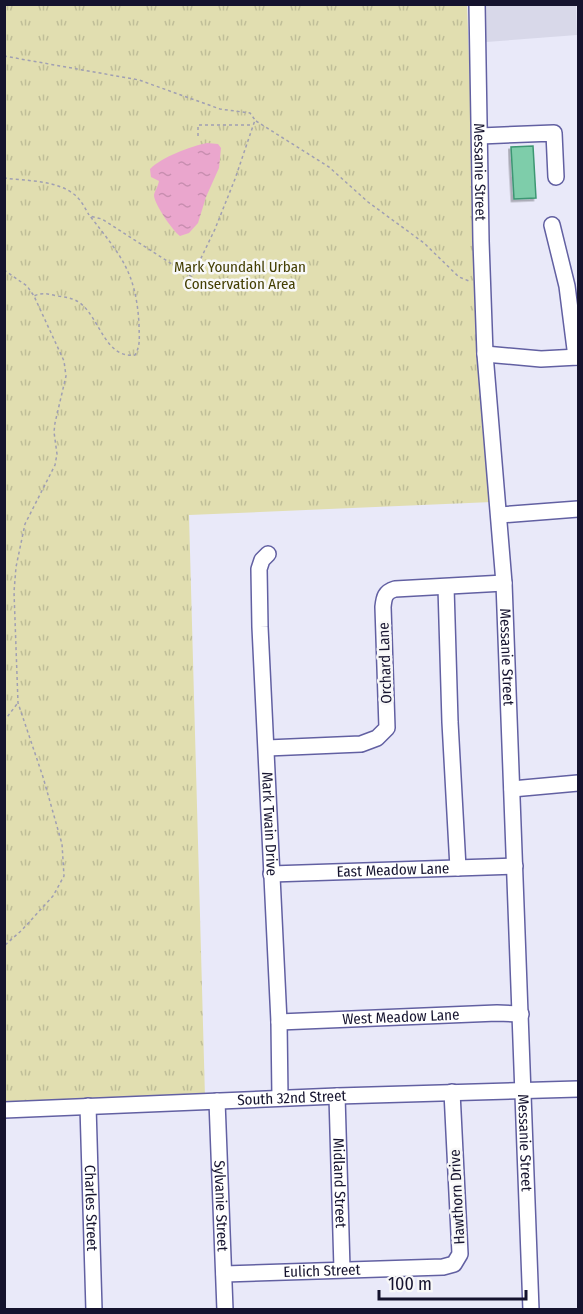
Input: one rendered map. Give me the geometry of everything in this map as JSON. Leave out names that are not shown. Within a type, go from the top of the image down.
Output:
[{"type":"street","name":"Messanie Street","points":[[477,4],[485,354],[504,583],[531,1310]]},
{"type":"street","points":[[480,136],[554,133],[556,177]]},
{"type":"street","points":[[485,354],[541,358],[577,357],[567,286],[552,225]]},
{"type":"street","points":[[500,514],[578,512]]},
{"type":"street","name":"Mark Twain Drive","points":[[268,554],[262,560],[259,569],[260,627],[279,1022],[280,1098]]},
{"type":"street","name":"Orchard Lane","points":[[267,748],[361,744],[377,738],[387,728],[383,607],[384,597],[388,591],[504,583]]},
{"type":"street","points":[[446,587],[458,868]]},
{"type":"street","points":[[512,789],[579,783]]},
{"type":"street","name":"East Meadow Lane","points":[[271,874],[515,866]]},
{"type":"street","name":"West Meadow Lane","points":[[279,1022],[521,1014]]},
{"type":"street","name":"South 32nd Street","points":[[4,1110],[280,1098],[579,1089]]},
{"type":"street","name":"Hawthorn Drive","points":[[418,1267],[449,1266],[457,1261],[460,1254],[452,1092]]},
{"type":"street","name":"Midland Street","points":[[336,1096],[342,1269]]},
{"type":"street","name":"Sylvanie Street","points":[[217,1101],[225,1310]]},
{"type":"street","name":"Charles Street","points":[[88,1106],[94,1310]]},
{"type":"street","name":"Eulich Street","points":[[224,1274],[418,1267]]},
{"type":"path","points":[[4,56],[139,80],[220,109],[250,113],[255,120],[329,167],[368,202],[424,243],[459,277]]},
{"type":"path","points":[[90,216],[102,219],[192,277],[215,229],[255,120]]},
{"type":"path","points":[[198,136],[198,125],[253,125]]},
{"type":"path","points":[[4,178],[52,184],[67,189],[78,197],[125,263],[133,282],[138,302],[140,347],[135,355],[127,356],[117,353],[82,305],[73,298],[40,293],[34,296]]},
{"type":"path","points":[[4,270],[27,286],[34,296],[64,361],[66,376],[55,423],[57,454],[55,465],[25,524],[16,567],[14,620],[18,703],[43,777],[62,844],[64,876],[53,896],[4,946]]},
{"type":"path","points":[[4,721],[18,703]]},
{"type":"shaded area","points":[[484,5],[576,5],[577,35],[486,42]]},
{"type":"green space","name":"Mark Youndahl Urban Conservation Area","points":[[4,5],[467,5],[480,360],[492,502],[189,515],[205,1097],[5,1105]]},
{"type":"water","points":[[207,143],[218,144],[221,148],[219,168],[206,197],[198,223],[189,233],[180,236],[157,204],[154,195],[159,181],[151,177],[150,169],[177,153]]},
{"type":"building","points":[[533,146],[536,198],[514,199],[511,147]]}]
